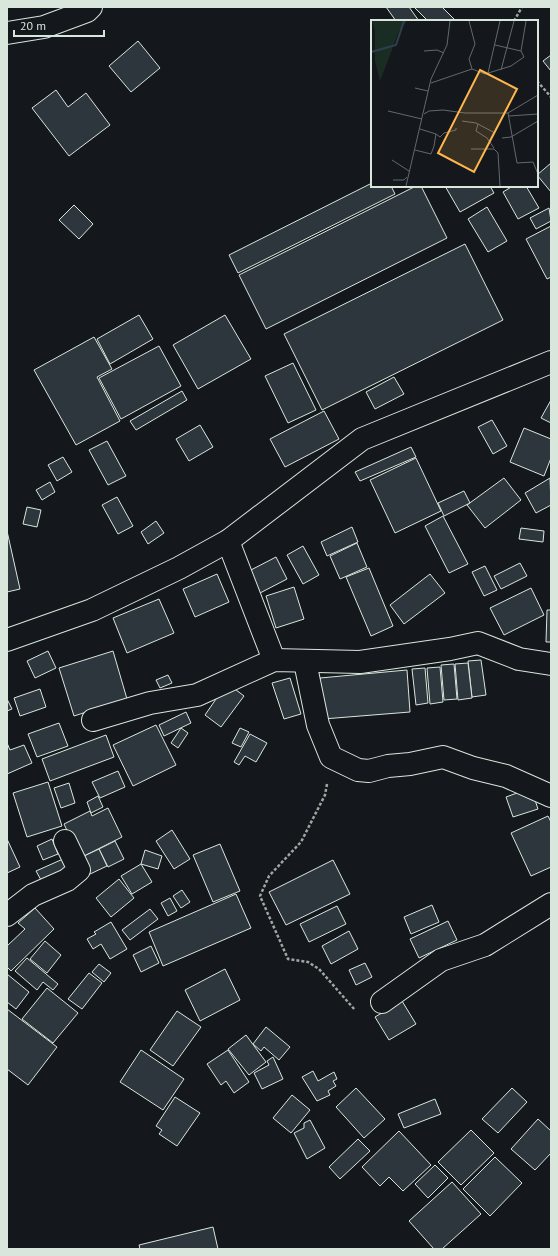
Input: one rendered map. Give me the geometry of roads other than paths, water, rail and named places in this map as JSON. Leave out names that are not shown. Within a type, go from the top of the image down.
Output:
[{"type":"street","points":[[7,33],[44,27],[87,11],[91,7]]},
{"type":"street","points":[[7,640],[92,610],[179,568],[228,541],[362,439],[551,362]]},
{"type":"street","points":[[228,541],[274,660]]},
{"type":"street","points":[[93,720],[150,703],[197,695],[274,660],[305,662],[360,662],[450,649],[478,643],[519,658],[551,664]]},
{"type":"street","points":[[305,662],[318,726],[331,757],[358,770],[369,771],[388,766],[410,764],[443,757],[473,768],[506,776],[551,796]]},
{"type":"street","points":[[7,915],[34,895],[67,880],[79,870],[65,841]]},
{"type":"street","points":[[382,1002],[441,960],[486,945],[551,904]]}]
